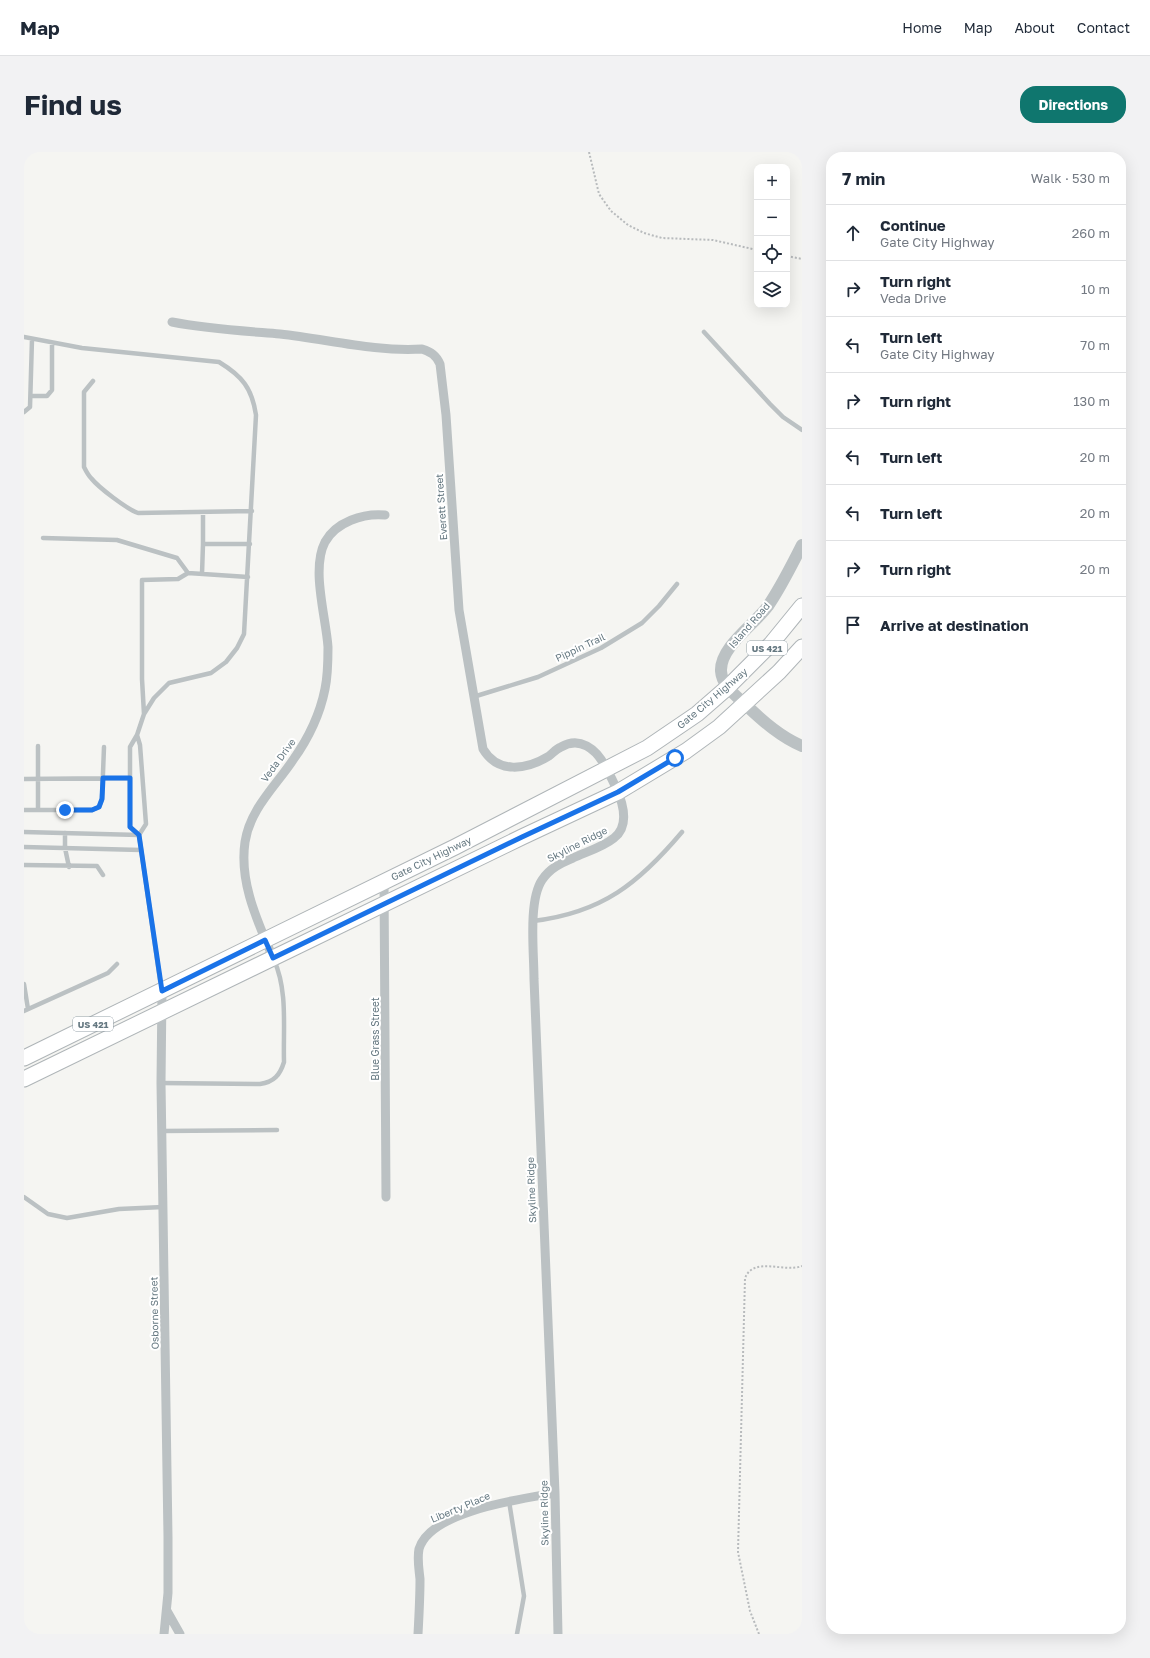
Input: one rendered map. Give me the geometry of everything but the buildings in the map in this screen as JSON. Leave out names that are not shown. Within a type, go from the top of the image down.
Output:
[{"type":"main road","name":"Gate City Highway","points":[[24,1058],[607,770],[666,736],[728,687],[771,644],[802,606]]},
{"type":"main road","name":"Gate City Highway","points":[[24,1079],[618,792],[686,751],[745,704],[779,672],[802,647]]},
{"type":"street","name":"Everett Street","points":[[172,322],[201,328],[280,334],[368,346],[422,349],[430,351],[437,357],[440,364],[446,415],[459,610],[481,745],[493,762],[506,767],[520,767],[537,762],[566,744],[584,744],[594,749],[599,754],[618,792]]},
{"type":"street","name":"Veda Drive","points":[[273,958],[252,907],[245,878],[245,842],[249,825],[259,805],[306,740],[321,705],[328,668],[328,647],[320,586],[319,561],[321,551],[326,541],[341,526],[366,515],[385,515]]},
{"type":"street","name":"Island Road","points":[[802,544],[768,606],[728,649],[723,660],[721,671],[728,687],[745,704],[782,736],[802,746]]},
{"type":"street","name":"Skyline Ridge","points":[[558,1634],[555,1493],[534,979],[534,904],[536,892],[541,881],[556,865],[608,842],[620,832],[624,816],[618,792]]},
{"type":"street","name":"Blue Grass Street","points":[[384,881],[386,1197]]},
{"type":"street","name":"Osborne Street","points":[[162,991],[161,1082],[168,1537],[167,1611],[164,1634]]},
{"type":"street","name":"Liberty Place","points":[[418,1634],[420,1603],[418,1559],[423,1540],[437,1527],[489,1505],[555,1493]]},
{"type":"street","points":[[167,1611],[180,1634]]},
{"type":"lane","points":[[704,332],[783,417],[802,430]]},
{"type":"lane","points":[[24,337],[82,348],[218,362],[233,370],[245,383],[253,397],[256,415],[252,511],[244,634],[237,648],[226,662],[211,673],[169,683],[154,698],[144,714],[137,735],[130,747],[130,827],[139,835]]},
{"type":"lane","points":[[24,412],[30,407],[32,338]]},
{"type":"lane","points":[[31,396],[47,396],[52,390],[52,343]]},
{"type":"lane","points":[[93,381],[84,392],[84,467],[90,478],[130,511],[138,513],[252,511]]},
{"type":"lane","points":[[202,512],[202,574]]},
{"type":"lane","points":[[43,538],[117,540],[177,558],[188,573]]},
{"type":"lane","points":[[203,544],[250,544]]},
{"type":"lane","points":[[144,714],[142,679],[142,580],[178,579],[188,573],[248,577]]},
{"type":"lane","name":"Pippin Trail","points":[[473,696],[538,677],[601,648],[642,623],[659,606],[677,584]]},
{"type":"lane","points":[[137,735],[140,745],[146,824],[139,835],[162,991]]},
{"type":"lane","points":[[38,746],[38,810]]},
{"type":"lane","points":[[24,810],[92,810],[99,807],[102,799],[104,746]]},
{"type":"lane","points":[[24,778],[130,778]]},
{"type":"lane","points":[[24,832],[139,835]]},
{"type":"lane","points":[[533,921],[575,913],[614,895],[649,869],[682,832]]},
{"type":"lane","points":[[66,833],[65,848],[68,866]]},
{"type":"lane","points":[[24,847],[141,850]]},
{"type":"lane","points":[[24,865],[97,866],[103,875]]},
{"type":"lane","points":[[161,1082],[260,1084],[268,1083],[275,1078],[281,1070],[284,1062],[283,990],[279,971],[273,958]]},
{"type":"lane","points":[[24,984],[26,1010],[108,973],[117,964]]},
{"type":"lane","points":[[162,1131],[277,1130]]},
{"type":"lane","points":[[24,1197],[48,1214],[67,1218],[119,1209],[163,1207]]},
{"type":"lane","points":[[509,1501],[524,1596],[517,1634]]},
{"type":"path","points":[[589,152],[599,194],[611,212],[628,225],[644,233],[662,238],[713,240],[754,249]]},
{"type":"path","points":[[790,257],[802,259]]},
{"type":"path","points":[[759,1634],[750,1611],[738,1552],[744,1278],[747,1272],[757,1266],[795,1268],[802,1266]]},
{"type":"route","points":[[65,810],[92,810],[99,807],[102,799],[103,778],[130,778],[130,827],[139,835],[162,991],[265,940],[273,958],[618,792],[675,758]]}]
